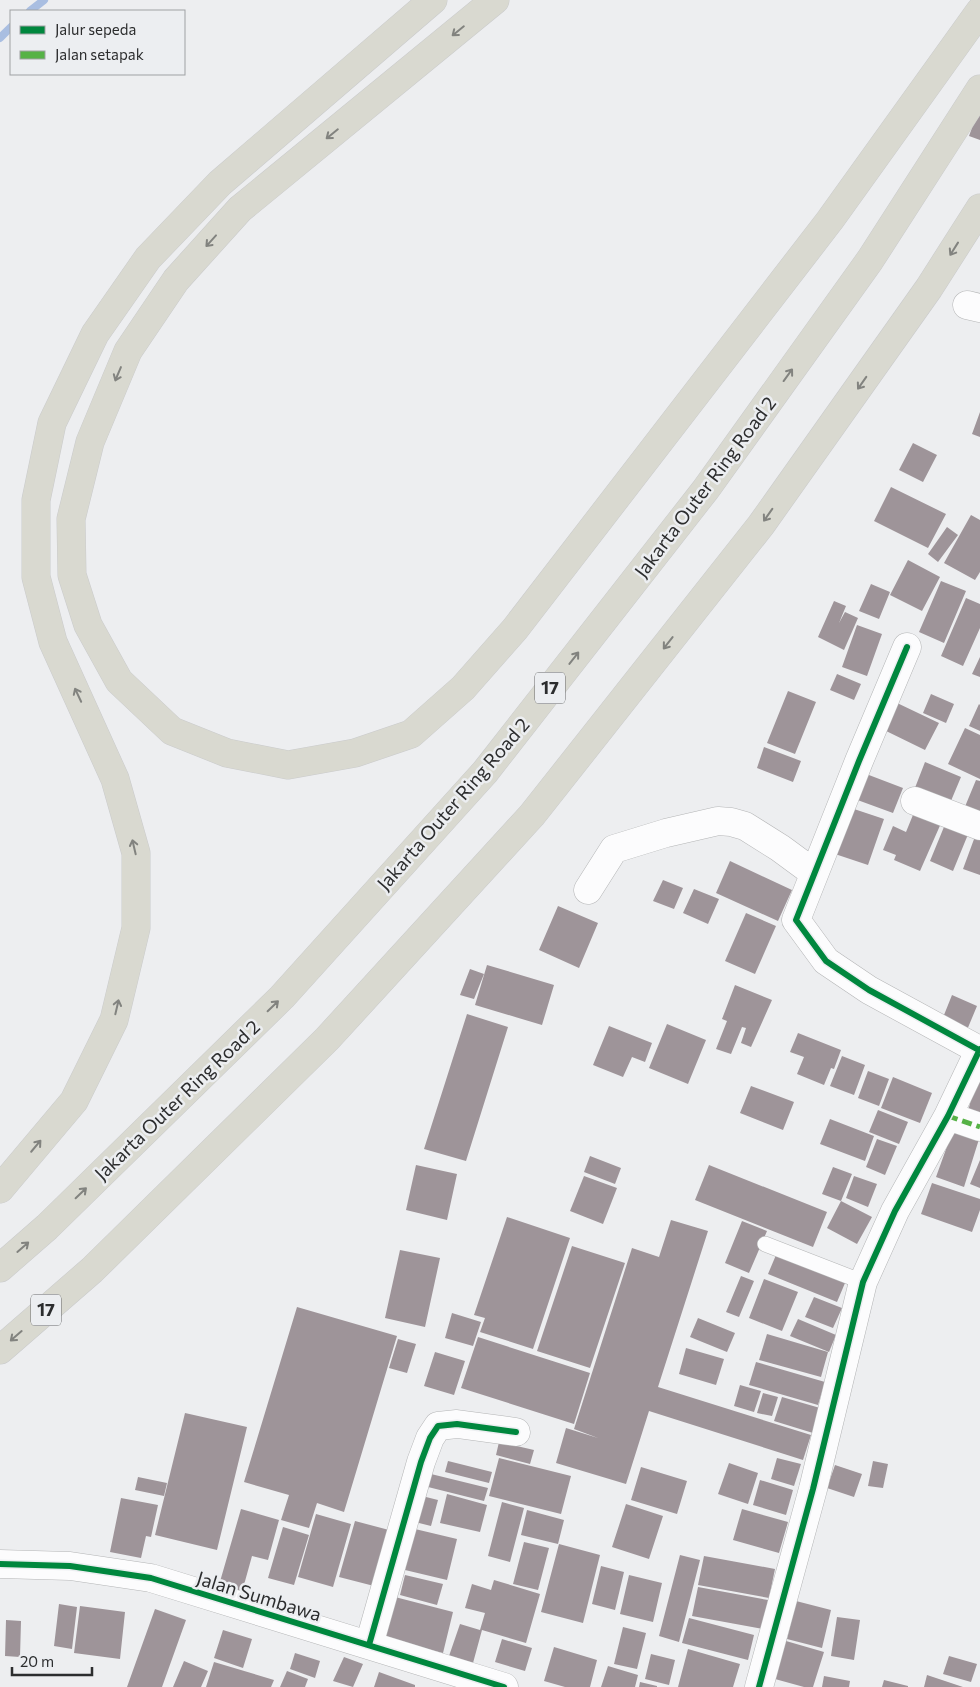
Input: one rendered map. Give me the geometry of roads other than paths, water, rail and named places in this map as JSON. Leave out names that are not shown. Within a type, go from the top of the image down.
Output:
[{"type":"highway","points":[[3,1186],[74,1101],[114,1020],[136,928],[136,853],[115,779],[53,642],[36,577],[36,500],[52,423],[95,334],[148,258],[220,183],[433,0]]},
{"type":"highway","points":[[496,0],[240,209],[176,280],[128,351],[90,442],[71,519],[72,575],[88,625],[119,681],[172,731],[227,753],[288,766],[355,753],[411,734],[463,688],[515,629],[830,220],[980,11]]},
{"type":"highway","name":"Jakarta Outer Ring Road 2","points":[[0,1268],[46,1227],[282,997],[485,772],[706,489],[870,260],[980,89]]},
{"type":"highway","name":"17","points":[[0,1350],[92,1270],[327,1038],[532,815],[761,525],[924,296],[980,208]]},
{"type":"street","points":[[759,1687],[812,1489],[863,1282],[895,1211],[948,1116],[980,1050],[869,990],[826,962],[796,920],[907,646]]},
{"type":"street","points":[[915,801],[980,826]]},
{"type":"street","points":[[588,890],[614,849],[666,833],[718,821],[745,826],[780,848],[814,873]]},
{"type":"street","points":[[948,1116],[980,1127]]},
{"type":"street","points":[[369,1645],[421,1462],[430,1438],[438,1426],[457,1424],[516,1432]]},
{"type":"street","name":"Jalan Sumbawa","points":[[0,1564],[70,1566],[152,1578],[504,1687]]},
{"type":"lane","points":[[765,1244],[863,1282]]},
{"type":"waterway","points":[[31,10],[44,0]]},
{"type":"waterway","points":[[0,38],[10,28]]}]
